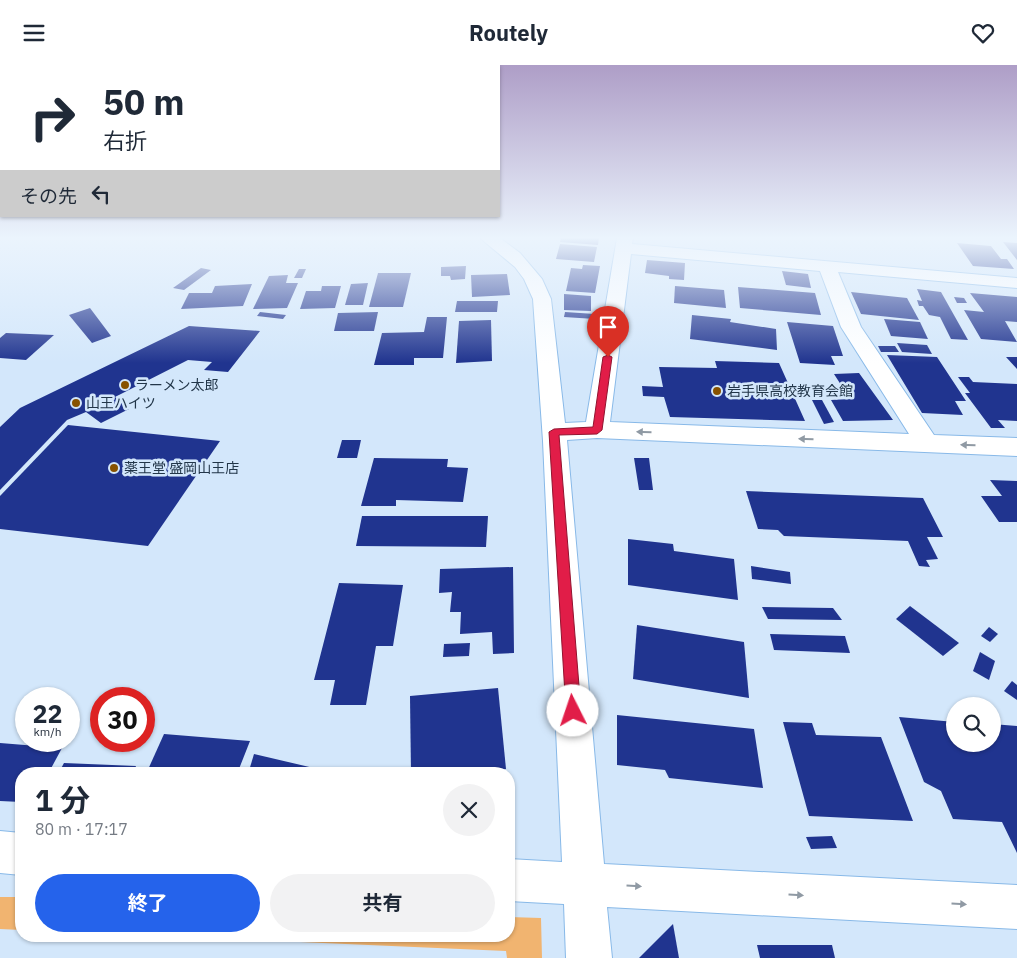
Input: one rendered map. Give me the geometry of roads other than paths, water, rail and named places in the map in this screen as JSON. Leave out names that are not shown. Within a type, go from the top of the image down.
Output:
[{"type":"street","points":[[535,280],[542,299],[554,432],[589,958]]},
{"type":"street","points":[[597,430],[619,280]]},
{"type":"street","points":[[832,280],[851,327],[927,443]]},
{"type":"street","points":[[980,280],[1017,283]]},
{"type":"street","points":[[554,432],[597,430],[1017,447]]},
{"type":"street","points":[[0,852],[15,853]]},
{"type":"street","points":[[515,880],[1017,907]]},
{"type":"place","name":"ラーメン太郎","points":[[125,385]]},
{"type":"place","name":"岩手県高校教育会館","points":[[717,391]]},
{"type":"place","name":"山王ハイツ","points":[[76,403]]},
{"type":"place","name":"薬王堂 盛岡山王店","points":[[114,468]]}]
